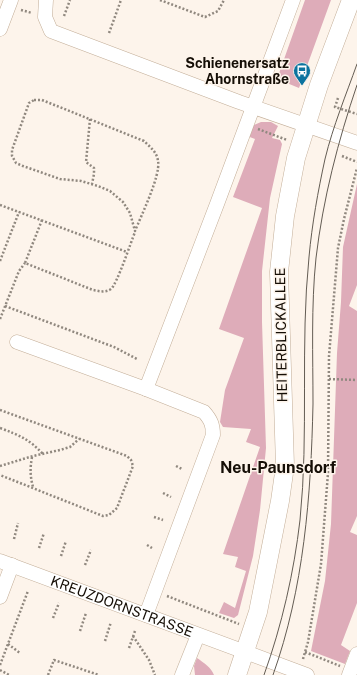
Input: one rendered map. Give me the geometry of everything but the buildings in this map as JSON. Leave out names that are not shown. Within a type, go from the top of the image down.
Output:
[{"type":"main road","name":"HEITERBLICKALLEE","points":[[237,675],[258,612],[280,501],[284,466],[279,272],[285,216],[296,158],[319,85],[351,0]]},
{"type":"street","points":[[46,0],[45,16],[51,31],[252,107],[357,143]]},
{"type":"street","points":[[146,389],[293,0]]},
{"type":"street","points":[[0,29],[10,3]]},
{"type":"street","points":[[17,342],[146,389],[204,412],[210,420],[213,427],[213,435],[146,615]]},
{"type":"street","points":[[0,597],[6,563]]},
{"type":"street","name":"KREUZDORNSTRASSE","points":[[6,563],[307,675]]},
{"type":"street","points":[[182,675],[198,634]]},
{"type":"street","points":[[345,671],[357,654]]},
{"type":"path","points":[[64,16],[70,0]]},
{"type":"path","points":[[109,33],[121,1],[125,0]]},
{"type":"path","points":[[160,0],[206,17],[218,11],[224,0]]},
{"type":"path","points":[[10,3],[45,16]]},
{"type":"path","points":[[338,98],[334,107],[357,114]]},
{"type":"path","points":[[25,263],[93,290],[104,292],[112,288],[127,252],[158,171],[158,160],[154,150],[144,141],[42,100],[34,100],[29,103],[12,150],[12,156],[16,163],[60,179],[81,181],[110,191],[123,202],[130,213],[135,231]]},
{"type":"path","points":[[90,119],[86,162],[94,168],[92,184]]},
{"type":"path","points":[[246,125],[288,141]]},
{"type":"path","points":[[342,156],[357,162]]},
{"type":"path","points":[[345,671],[305,652],[321,564],[328,473],[329,356],[338,248],[357,168]]},
{"type":"path","points":[[0,205],[127,252]]},
{"type":"path","points":[[0,261],[19,212]]},
{"type":"path","points":[[0,319],[19,271],[25,263],[42,220]]},
{"type":"path","points":[[5,306],[114,347],[137,359]]},
{"type":"path","points":[[329,379],[357,380]]},
{"type":"path","points":[[0,410],[127,456],[131,460],[133,466],[117,508],[109,515],[103,516],[0,475]]},
{"type":"path","points":[[0,428],[25,438],[35,445],[43,454]]},
{"type":"path","points":[[0,466],[70,447],[79,439]]},
{"type":"path","points":[[33,456],[30,467],[30,478],[33,488]]},
{"type":"path","points":[[176,466],[182,469]]},
{"type":"path","points":[[163,493],[171,497]]},
{"type":"path","points":[[154,517],[163,520]]},
{"type":"path","points":[[14,539],[18,523]]},
{"type":"path","points":[[39,548],[44,533]]},
{"type":"path","points":[[61,556],[66,540]]},
{"type":"path","points":[[147,545],[152,548]]},
{"type":"path","points":[[85,565],[91,550]]},
{"type":"path","points":[[0,665],[28,591]]},
{"type":"path","points":[[155,591],[240,624]]},
{"type":"path","points":[[53,618],[59,603]]},
{"type":"path","points":[[80,631],[86,613]]},
{"type":"path","points":[[105,640],[111,622]]},
{"type":"path","points":[[129,648],[135,631]]},
{"type":"path","points":[[133,636],[149,660],[155,675]]},
{"type":"path","points":[[8,644],[20,653]]},
{"type":"path","points":[[48,675],[54,660],[99,675]]},
{"type":"path","points":[[0,670],[9,675]]},
{"type":"shaded area","points":[[305,0],[331,0],[299,88],[277,79]]},
{"type":"shaded area","points":[[261,122],[271,122],[278,126],[272,138],[280,140],[282,144],[270,198],[262,271],[266,448],[260,510],[253,556],[238,615],[234,618],[219,613],[224,602],[235,608],[246,571],[235,567],[238,557],[223,554],[260,447],[246,442],[251,429],[223,427],[220,422],[225,390],[244,338],[219,329],[262,208],[233,197],[255,139],[247,136],[254,125]]},
{"type":"shaded area","points":[[357,184],[357,285],[349,306],[357,311],[357,516],[350,532],[357,535],[357,603],[341,645],[350,651],[345,664],[311,651],[325,581],[331,524],[337,353],[343,247]]},
{"type":"shaded area","points":[[197,658],[209,667],[214,675],[195,675],[194,666]]},
{"type":"tram line","points":[[264,675],[286,598],[300,520],[304,455],[306,290],[314,220],[328,147],[357,64]]},
{"type":"tram line","points":[[273,675],[284,642],[292,609],[299,575],[308,507],[313,404],[313,294],[319,236],[332,170],[357,85]]},
{"type":"place","name":"Schienenersatz Ahornstraße","points":[[302,86]]},
{"type":"district","name":"Neu-Paunsdorf","points":[[278,467]]}]
